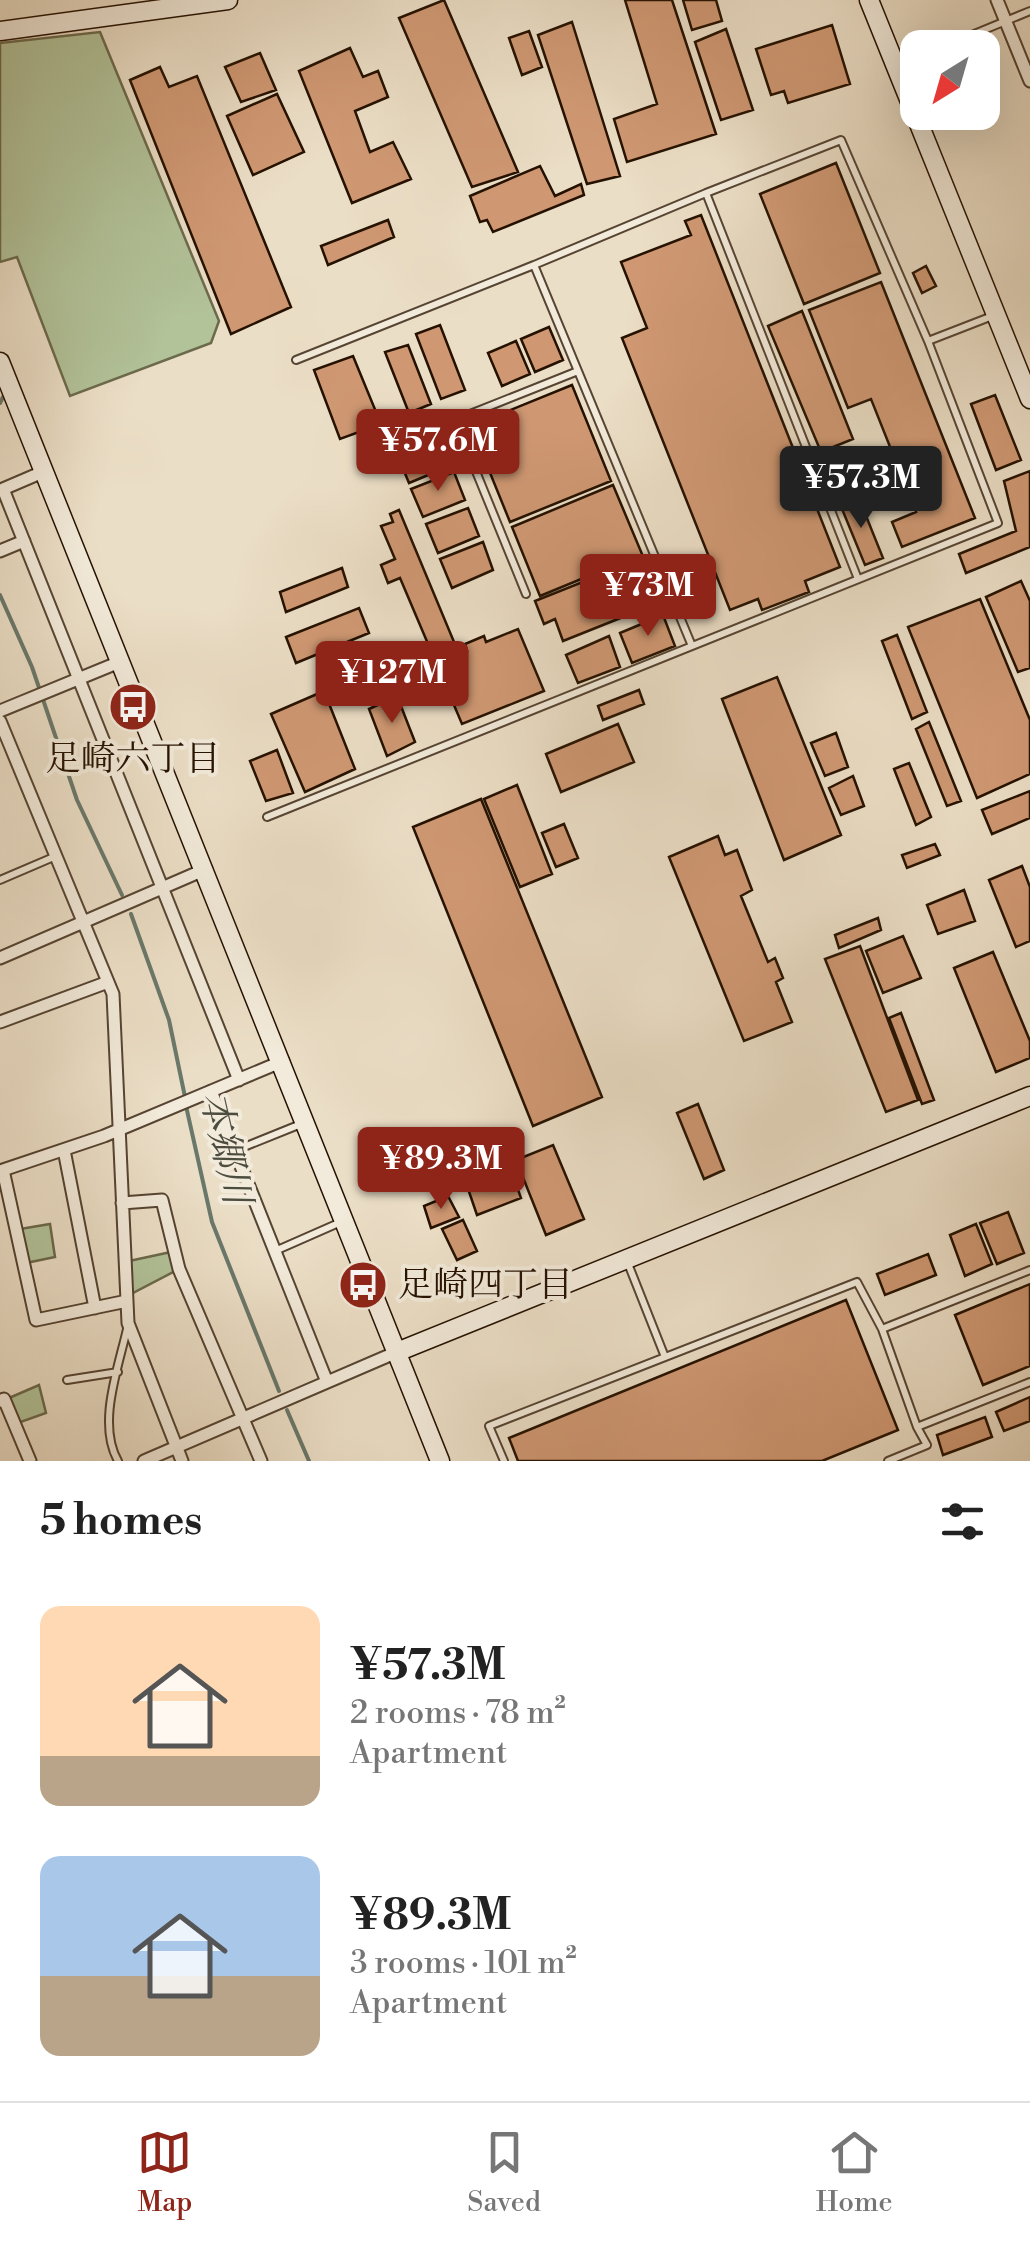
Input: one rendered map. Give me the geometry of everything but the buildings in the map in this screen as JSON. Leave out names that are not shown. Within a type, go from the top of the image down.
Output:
[{"type":"street","points":[[0,31],[228,0]]},
{"type":"street","points":[[870,0],[1030,399]]},
{"type":"street","points":[[997,0],[1030,82]]},
{"type":"street","points":[[0,362],[283,1061],[437,1460]]},
{"type":"street","points":[[45,471],[3,489],[239,1080]]},
{"type":"street","points":[[0,551],[24,541]]},
{"type":"street","points":[[0,711],[122,661]]},
{"type":"street","points":[[0,721],[108,982],[116,1024],[128,1323],[182,1461]]},
{"type":"street","points":[[0,958],[206,870]]},
{"type":"street","points":[[0,1022],[108,982]]},
{"type":"street","points":[[128,1301],[36,1320],[1,1171],[120,1129],[283,1061]]},
{"type":"street","points":[[211,1092],[327,1382]]},
{"type":"street","points":[[144,1461],[397,1352],[1030,1096]]},
{"type":"street","points":[[64,1150],[95,1308]]},
{"type":"street","points":[[122,1203],[162,1200],[179,1269],[262,1461]]},
{"type":"street","points":[[0,1401],[4,1399],[30,1461]]},
{"type":"lane","points":[[984,30],[1030,11]]},
{"type":"lane","points":[[894,66],[900,64]]},
{"type":"lane","points":[[267,817],[998,522],[928,341],[841,140],[296,360]]},
{"type":"lane","points":[[706,193],[858,579]]},
{"type":"lane","points":[[534,265],[692,646]]},
{"type":"lane","points":[[928,341],[996,314]]},
{"type":"lane","points":[[526,594],[455,420],[578,371]]},
{"type":"lane","points":[[0,880],[57,855]]},
{"type":"lane","points":[[233,1152],[306,1121]]},
{"type":"lane","points":[[274,1251],[345,1220]]},
{"type":"lane","points":[[626,1260],[665,1358]]},
{"type":"lane","points":[[882,1329],[1030,1270]]},
{"type":"lane","points":[[504,1461],[489,1426],[857,1282],[882,1329],[927,1444],[888,1461]]},
{"type":"lane","points":[[118,1461],[109,1445],[128,1323]]},
{"type":"lane","points":[[67,1380],[118,1372]]},
{"type":"lane","points":[[918,1427],[1030,1382]]},
{"type":"green space","points":[[100,32],[219,321],[211,343],[70,396],[17,257],[0,262],[0,43]]},
{"type":"green space","points":[[50,1224],[55,1257],[26,1263],[20,1229]]},
{"type":"green space","points":[[171,1252],[179,1269],[131,1294],[129,1261]]},
{"type":"green space","points":[[39,1385],[46,1413],[18,1423],[9,1398]]},
{"type":"waterway","name":"本郷川","points":[[0,403],[3,397]]},
{"type":"waterway","name":"本郷川","points":[[0,595],[32,667],[77,800],[122,895]]},
{"type":"waterway","name":"本郷川","points":[[131,914],[169,1020],[185,1097]]},
{"type":"waterway","name":"本郷川","points":[[186,1106],[212,1222],[279,1391]]},
{"type":"waterway","name":"本郷川","points":[[287,1410],[309,1461]]},
{"type":"place","name":"足崎六丁目","points":[[133,707]]},
{"type":"place","name":"足崎四丁目","points":[[363,1285]]}]
